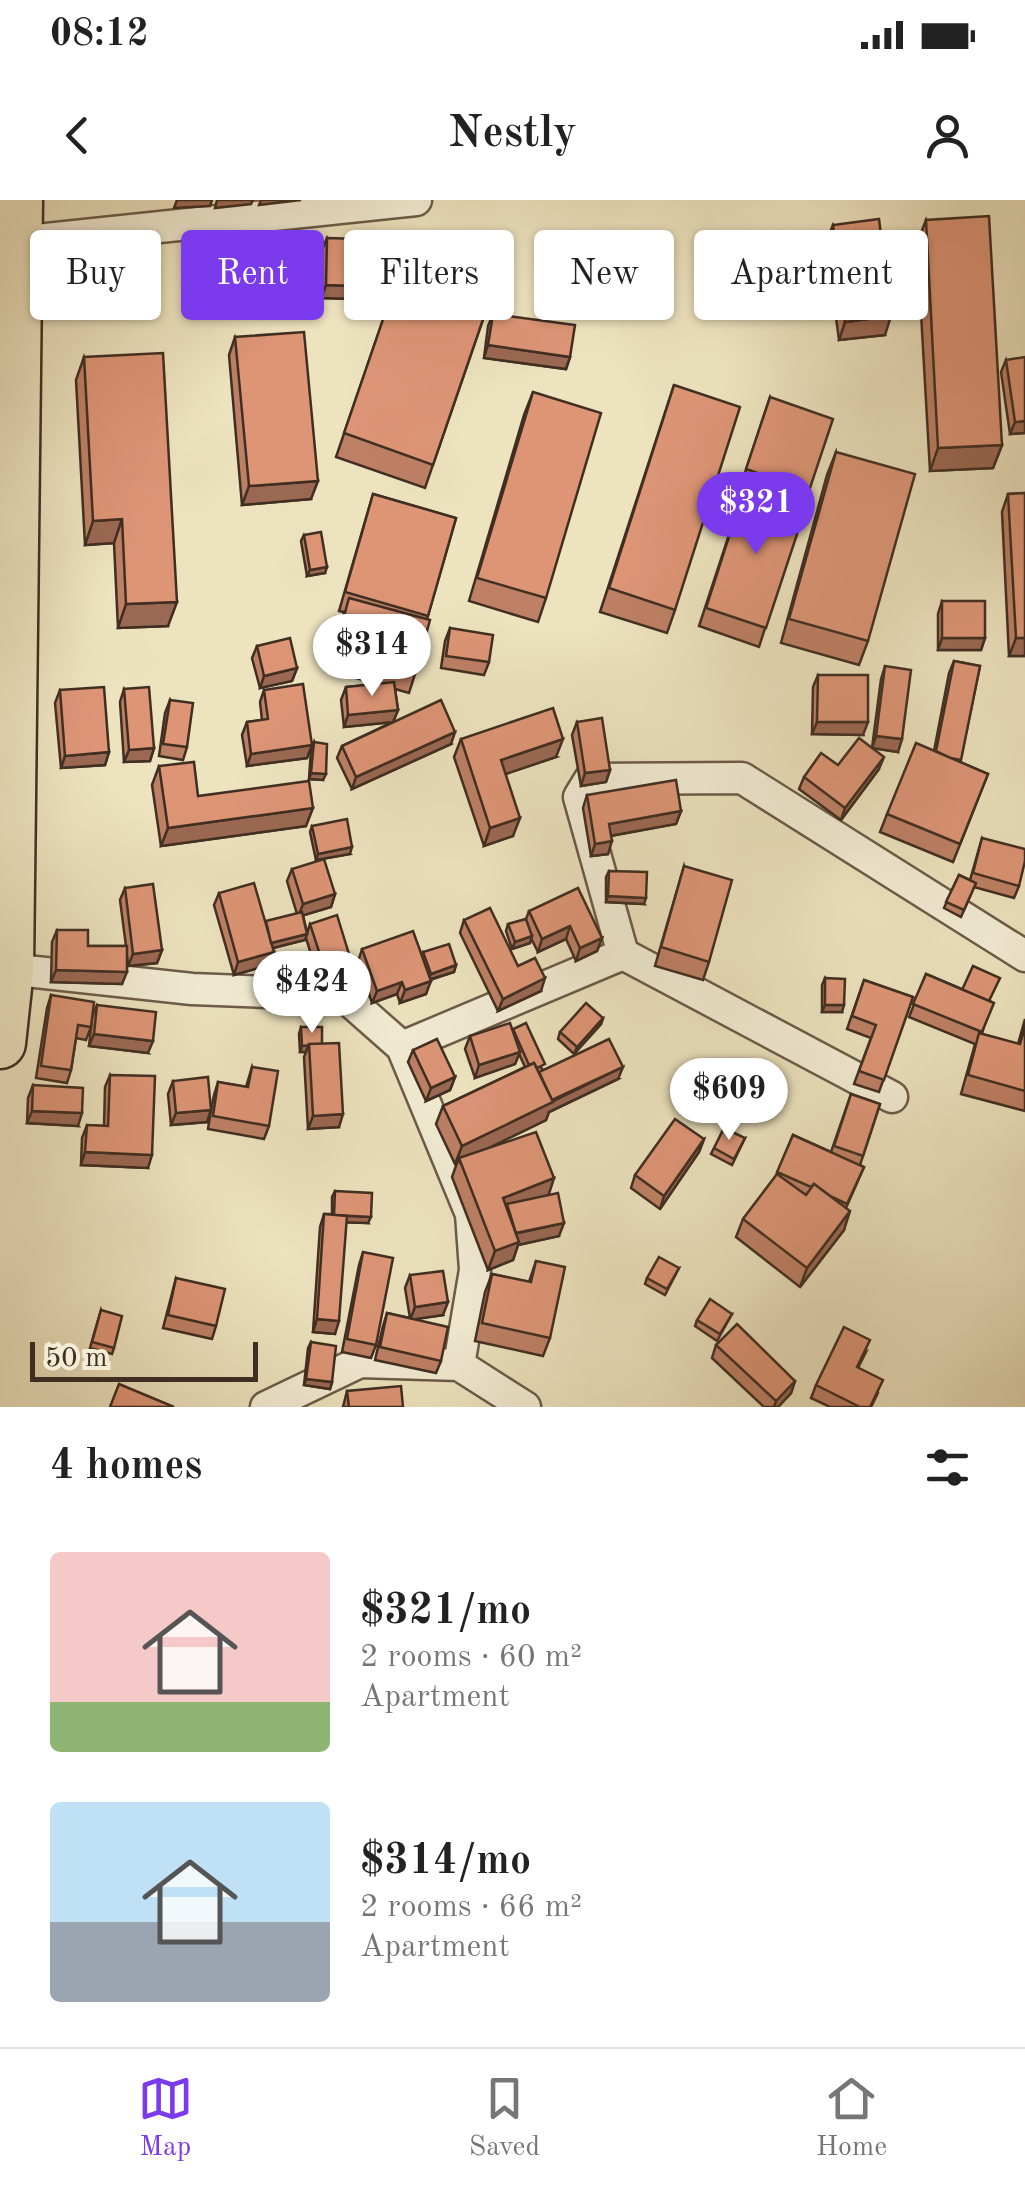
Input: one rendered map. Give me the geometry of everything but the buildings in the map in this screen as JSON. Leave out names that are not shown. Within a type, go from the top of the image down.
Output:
[{"type":"highway","points":[[0,1043],[8,969],[18,221]]},
{"type":"street","points":[[18,221],[416,200]]},
{"type":"street","points":[[892,1097],[623,954],[579,797],[590,778],[742,778],[1025,956]]},
{"type":"street","points":[[402,1048],[623,954]]},
{"type":"street","points":[[8,969],[192,989],[343,995],[402,1048],[471,1214],[475,1270],[459,1364]]},
{"type":"street","points":[[266,1407],[360,1362],[459,1364],[525,1407]]}]
